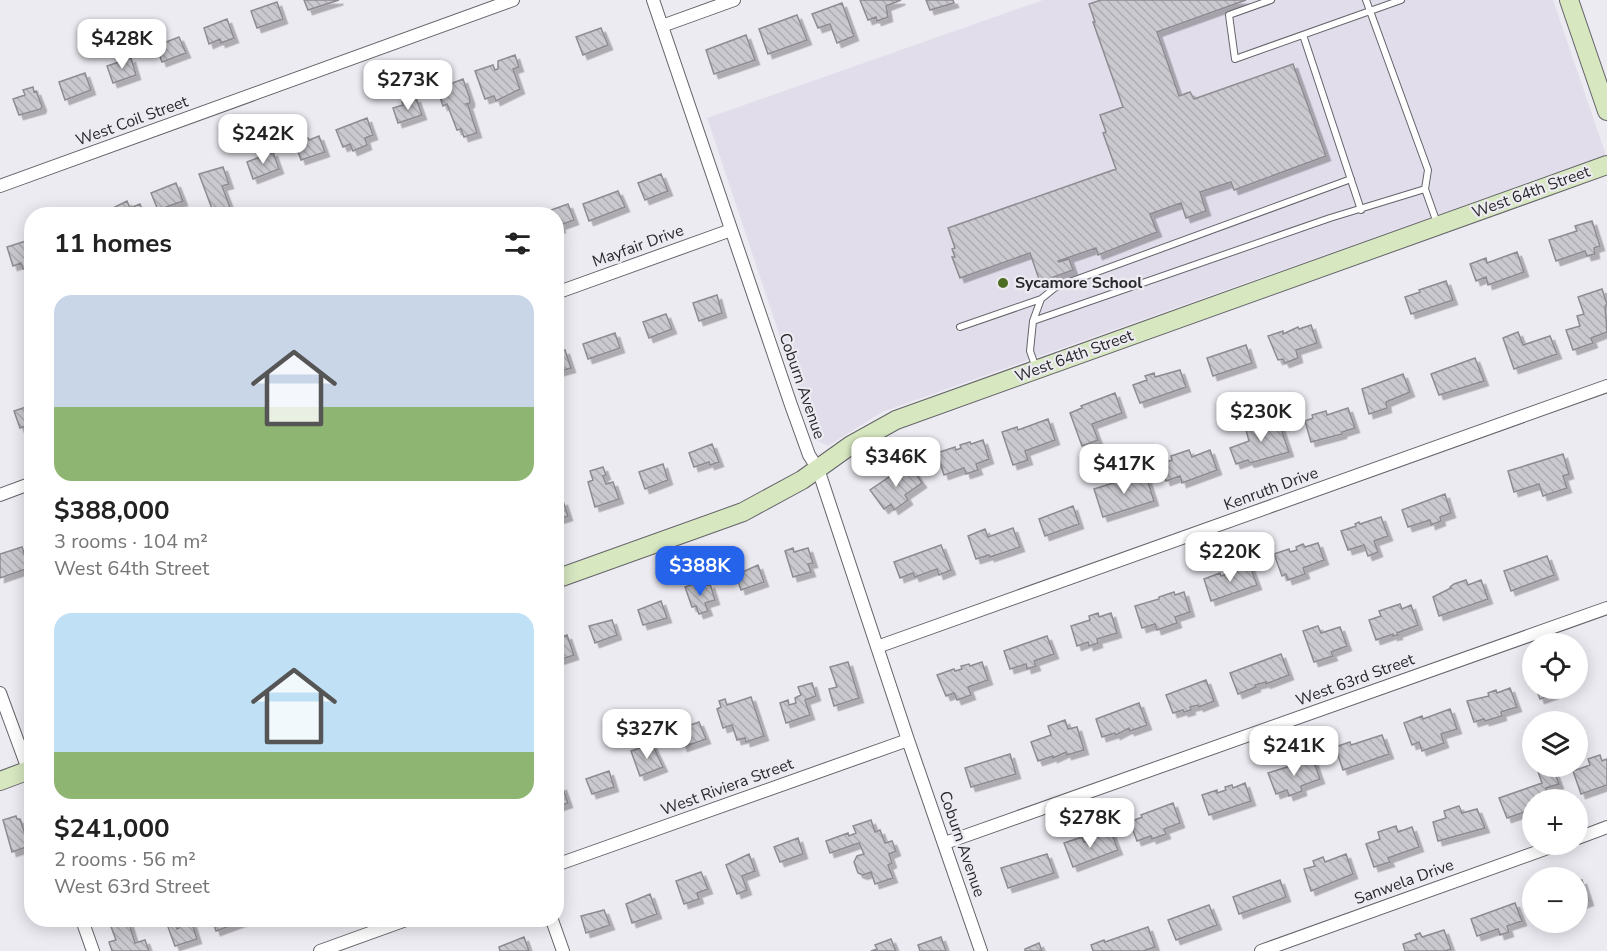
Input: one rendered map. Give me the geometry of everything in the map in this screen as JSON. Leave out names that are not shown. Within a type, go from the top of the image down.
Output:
[{"type":"street","name":"West Coil Street","points":[[0,186],[513,0]]},
{"type":"street","name":"Coburn Avenue","points":[[653,0],[809,455],[818,469],[981,951]]},
{"type":"street","points":[[662,26],[734,0]]},
{"type":"street","points":[[1569,0],[1607,111]]},
{"type":"street","name":"West 64th Street","points":[[564,576],[743,512],[896,420],[1607,165]]},
{"type":"street","name":"Mayfair Drive","points":[[564,290],[732,230]]},
{"type":"street","name":"Kenruth Drive","points":[[877,647],[1607,386]]},
{"type":"street","points":[[0,495],[24,486]]},
{"type":"street","name":"West 63rd Street","points":[[945,843],[1607,608]]},
{"type":"street","points":[[0,693],[24,757]]},
{"type":"street","name":"West Riviera Street","points":[[564,862],[908,740]]},
{"type":"street","points":[[0,781],[24,775]]},
{"type":"street","points":[[1588,834],[1607,827]]},
{"type":"street","name":"Sanwela Drive","points":[[1261,951],[1528,855]]},
{"type":"street","points":[[84,927],[93,951]]},
{"type":"street","points":[[320,951],[387,927]]},
{"type":"street","points":[[554,927],[563,951]]},
{"type":"lane","points":[[1271,0],[1230,15],[1236,59],[1401,0]]},
{"type":"lane","points":[[1366,0],[1428,170],[1425,189],[1437,225]]},
{"type":"lane","points":[[1303,35],[1361,210]]},
{"type":"lane","points":[[960,327],[1041,299],[1056,287],[1351,179]]},
{"type":"lane","points":[[1033,321],[1319,222],[1425,189]]},
{"type":"lane","points":[[1036,369],[1030,351],[1033,321],[1041,299]]},
{"type":"shaded area","name":"Sycamore School","points":[[1043,0],[1553,0],[1606,155],[882,412],[828,446],[814,439],[707,118]]},
{"type":"building","points":[[304,0],[339,0],[308,10]]},
{"type":"building","points":[[860,0],[901,0],[886,6],[888,17],[877,21],[876,17],[868,20]]},
{"type":"building","points":[[926,0],[953,0],[954,3],[930,10]]},
{"type":"building","points":[[1101,0],[1246,0],[1157,32],[1179,96],[1190,92],[1194,99],[1293,64],[1326,156],[1234,190],[1231,182],[1200,192],[1206,211],[1186,218],[1181,203],[1150,214],[1157,232],[1098,255],[1096,248],[1058,261],[1069,259],[1073,270],[1040,282],[1030,253],[960,278],[952,257],[955,257],[952,249],[955,248],[948,228],[1116,169],[1103,133],[1106,132],[1100,115],[1123,107],[1093,22],[1095,22],[1089,4]]},
{"type":"building","points":[[277,2],[283,19],[257,28],[251,11]]},
{"type":"building","points":[[842,3],[854,36],[837,43],[830,24],[818,28],[812,14]]},
{"type":"building","points":[[797,15],[807,40],[768,54],[759,29]]},
{"type":"building","points":[[227,19],[234,38],[221,43],[220,39],[209,44],[204,28]]},
{"type":"building","points":[[601,28],[608,45],[583,55],[576,37]]},
{"type":"building","points":[[746,35],[755,60],[714,74],[706,50]]},
{"type":"building","points":[[179,37],[186,53],[162,62],[156,46]]},
{"type":"building","points":[[515,55],[519,67],[513,69],[520,89],[496,101],[494,96],[485,99],[475,71],[493,65],[495,70],[498,69],[498,61]]},
{"type":"building","points":[[131,58],[136,75],[113,83],[107,66]]},
{"type":"building","points":[[85,73],[91,90],[65,100],[59,82]]},
{"type":"building","points":[[463,79],[470,99],[470,103],[466,104],[477,133],[464,137],[461,129],[457,130],[447,104],[443,106],[437,89]]},
{"type":"building","points":[[33,87],[42,106],[41,109],[19,115],[13,99],[25,95],[23,90]]},
{"type":"building","points":[[416,98],[422,115],[398,123],[393,108],[403,105],[402,102]]},
{"type":"building","points":[[367,118],[373,135],[365,138],[367,145],[353,151],[350,144],[343,147],[336,130]]},
{"type":"building","points":[[319,136],[325,152],[301,160],[295,143]]},
{"type":"building","points":[[273,152],[279,169],[253,179],[247,162]]},
{"type":"building","points":[[223,167],[229,184],[222,186],[230,207],[211,207],[199,174]]},
{"type":"building","points":[[661,174],[668,191],[645,200],[638,183]]},
{"type":"building","points":[[176,183],[183,201],[166,207],[157,207],[151,193]]},
{"type":"building","points":[[618,191],[625,207],[589,221],[583,204]]},
{"type":"building","points":[[127,201],[130,207],[115,207]]},
{"type":"building","points":[[568,204],[574,220],[564,224],[564,207],[560,207]]},
{"type":"building","points":[[1592,221],[1600,246],[1594,248],[1595,254],[1587,256],[1585,251],[1556,261],[1549,240],[1577,231],[1575,226]]},
{"type":"building","points":[[24,242],[24,269],[21,263],[13,266],[7,247]]},
{"type":"building","points":[[1517,252],[1524,272],[1488,285],[1486,277],[1476,281],[1470,264],[1486,258],[1487,263]]},
{"type":"building","points":[[1446,281],[1453,300],[1411,314],[1405,297]]},
{"type":"building","points":[[1602,289],[1607,304],[1605,306],[1607,332],[1591,338],[1593,343],[1573,350],[1566,330],[1580,326],[1577,316],[1584,314],[1578,297]]},
{"type":"building","points":[[717,295],[722,313],[699,321],[693,303]]},
{"type":"building","points":[[666,314],[672,329],[649,338],[643,322]]},
{"type":"building","points":[[1311,325],[1317,343],[1296,350],[1298,358],[1285,363],[1283,359],[1278,360],[1268,336]]},
{"type":"building","points":[[1518,332],[1523,345],[1550,336],[1557,354],[1514,369],[1503,338]]},
{"type":"building","points":[[615,333],[620,348],[588,359],[583,344]]},
{"type":"building","points":[[1246,345],[1252,363],[1213,376],[1207,358]]},
{"type":"building","points":[[564,350],[571,368],[564,370]]},
{"type":"building","points":[[1475,358],[1484,381],[1439,395],[1431,374]]},
{"type":"building","points":[[1180,370],[1186,387],[1140,403],[1133,385],[1147,380],[1145,376],[1154,373],[1155,377]]},
{"type":"building","points":[[1403,374],[1410,392],[1386,402],[1387,408],[1369,414],[1362,389]]},
{"type":"building","points":[[1115,393],[1122,413],[1092,424],[1098,440],[1082,446],[1070,413],[1082,408],[1081,406]]},
{"type":"building","points":[[24,408],[24,427],[20,428],[14,411]]},
{"type":"building","points":[[1348,408],[1355,428],[1311,442],[1305,421],[1313,418],[1312,415],[1326,411],[1327,415]]},
{"type":"building","points":[[1277,417],[1289,452],[1250,463],[1248,460],[1236,464],[1230,448],[1249,441],[1246,430]]},
{"type":"building","points":[[1048,419],[1055,440],[1025,451],[1028,460],[1013,465],[1002,432],[1017,427],[1018,430]]},
{"type":"building","points":[[983,440],[989,459],[976,464],[978,470],[966,474],[964,468],[944,475],[937,453],[955,447],[956,450],[961,448],[960,445]]},
{"type":"building","points":[[712,444],[719,462],[710,465],[709,462],[694,467],[689,453]]},
{"type":"building","points":[[1189,450],[1192,457],[1210,450],[1217,470],[1182,483],[1180,476],[1166,481],[1160,464],[1172,460],[1171,456]]},
{"type":"building","points":[[1563,454],[1569,474],[1563,476],[1567,488],[1543,496],[1539,484],[1514,492],[1508,471]]},
{"type":"building","points":[[663,464],[668,480],[645,489],[639,472]]},
{"type":"building","points":[[911,466],[922,483],[905,495],[908,500],[894,510],[891,504],[884,509],[870,490],[898,471],[900,474]]},
{"type":"building","points":[[603,467],[606,484],[613,482],[619,499],[595,507],[588,482],[593,480],[590,471]]},
{"type":"building","points":[[1145,473],[1154,501],[1103,517],[1094,489]]},
{"type":"building","points":[[1445,494],[1451,513],[1440,517],[1441,521],[1431,525],[1430,520],[1408,527],[1402,510]]},
{"type":"building","points":[[564,504],[568,516],[564,517]]},
{"type":"building","points":[[1073,506],[1079,524],[1045,536],[1039,519]]},
{"type":"building","points":[[1381,517],[1388,536],[1374,541],[1378,552],[1368,556],[1364,545],[1348,550],[1341,531],[1356,526],[1355,524],[1359,522],[1360,524]]},
{"type":"building","points":[[1013,528],[1020,547],[976,559],[968,536],[985,529],[988,537]]},
{"type":"building","points":[[1318,543],[1324,560],[1303,568],[1305,574],[1288,580],[1286,574],[1282,576],[1274,554],[1289,549],[1290,552],[1297,550],[1296,547],[1303,544],[1305,547]]},
{"type":"building","points":[[941,545],[951,570],[939,575],[937,569],[915,577],[913,573],[900,578],[894,562]]},
{"type":"building","points":[[22,547],[24,570],[0,578],[0,554]]},
{"type":"building","points":[[793,548],[794,552],[808,548],[813,563],[808,564],[811,572],[793,577],[785,551]]},
{"type":"building","points":[[1547,556],[1554,575],[1511,591],[1504,571]]},
{"type":"building","points":[[758,565],[764,582],[741,590],[736,575]]},
{"type":"building","points":[[1250,566],[1257,585],[1211,601],[1204,579]]},
{"type":"building","points":[[1466,580],[1468,585],[1481,580],[1488,599],[1439,616],[1433,597],[1451,588],[1454,584]]},
{"type":"building","points":[[694,584],[696,589],[710,584],[715,600],[705,603],[708,611],[699,614],[696,606],[692,607],[685,587]]},
{"type":"building","points":[[1174,592],[1175,595],[1184,592],[1190,612],[1175,617],[1177,623],[1157,630],[1155,624],[1142,628],[1135,606]]},
{"type":"building","points":[[661,601],[667,618],[643,625],[638,610]]},
{"type":"building","points":[[1400,604],[1402,609],[1411,605],[1418,625],[1397,633],[1398,635],[1393,636],[1393,634],[1376,640],[1369,620],[1381,616],[1379,611]]},
{"type":"building","points":[[1098,613],[1099,617],[1111,613],[1117,633],[1097,639],[1098,643],[1089,646],[1088,642],[1077,646],[1071,626],[1090,620],[1089,616]]},
{"type":"building","points":[[612,620],[617,635],[595,643],[589,626]]},
{"type":"building","points":[[1318,626],[1321,633],[1340,627],[1347,646],[1331,652],[1333,656],[1314,662],[1303,631]]},
{"type":"building","points":[[567,635],[574,655],[564,658],[564,636]]},
{"type":"building","points":[[1047,636],[1054,654],[1034,661],[1036,666],[1027,669],[1026,664],[1010,669],[1004,651]]},
{"type":"building","points":[[1281,654],[1289,675],[1266,684],[1266,682],[1255,685],[1256,687],[1238,694],[1230,673]]},
{"type":"building","points":[[848,662],[859,698],[834,706],[829,689],[837,687],[830,667]]},
{"type":"building","points":[[982,662],[988,680],[968,687],[971,695],[957,700],[954,693],[946,696],[937,675],[954,669],[955,671],[962,669],[961,666]]},
{"type":"building","points":[[1206,680],[1214,701],[1199,707],[1198,705],[1190,707],[1191,710],[1173,713],[1166,695]]},
{"type":"building","points":[[812,683],[816,696],[805,700],[810,715],[786,723],[780,703],[788,700],[789,705],[796,703],[795,698],[801,695],[798,687]]},
{"type":"building","points":[[1510,688],[1517,707],[1501,712],[1502,716],[1474,722],[1467,701],[1489,696],[1488,693],[1496,690],[1497,693]]},
{"type":"building","points":[[751,697],[764,736],[746,742],[745,738],[737,740],[732,725],[723,728],[717,709],[721,707],[719,701],[725,699],[727,705]]},
{"type":"building","points":[[1139,703],[1147,725],[1102,737],[1096,719]]},
{"type":"building","points":[[1450,709],[1457,729],[1441,734],[1444,743],[1422,751],[1419,742],[1412,745],[1404,723]]},
{"type":"building","points":[[1065,720],[1068,729],[1077,727],[1084,750],[1067,755],[1066,752],[1038,761],[1031,742],[1051,735],[1048,726]]},
{"type":"building","points":[[699,722],[706,739],[683,747],[677,730]]},
{"type":"building","points":[[1382,735],[1389,754],[1343,770],[1335,747],[1350,742],[1351,745]]},
{"type":"building","points":[[652,744],[663,767],[640,776],[631,751]]},
{"type":"building","points":[[1010,754],[1016,774],[971,787],[965,768]]},
{"type":"building","points":[[1600,755],[1602,761],[1607,759],[1607,785],[1588,792],[1588,789],[1579,789],[1575,777],[1588,777],[1588,766],[1590,765],[1588,759]]},
{"type":"building","points":[[1313,759],[1320,779],[1301,786],[1302,791],[1289,796],[1287,790],[1276,794],[1268,773]]},
{"type":"building","points":[[609,771],[614,787],[592,794],[586,779]]},
{"type":"building","points":[[1540,777],[1556,777],[1559,784],[1546,789],[1525,789],[1542,783]]},
{"type":"building","points":[[1245,783],[1251,801],[1209,815],[1202,795],[1217,790],[1217,793],[1226,790],[1225,787],[1232,785],[1233,788]]},
{"type":"building","points":[[1522,790],[1522,813],[1507,818],[1499,798]]},
{"type":"building","points":[[564,792],[568,803],[564,804]]},
{"type":"building","points":[[1173,803],[1180,823],[1164,829],[1166,834],[1137,841],[1130,822],[1142,817],[1141,815]]},
{"type":"building","points":[[1459,806],[1462,813],[1477,809],[1485,828],[1438,841],[1433,822],[1446,818],[1444,811]]},
{"type":"building","points":[[16,816],[20,819],[24,831],[24,848],[12,852],[3,820]]},
{"type":"building","points":[[871,820],[875,832],[880,830],[885,843],[892,841],[896,851],[889,854],[892,863],[888,865],[893,878],[875,884],[871,872],[863,875],[858,873],[854,862],[857,856],[864,854],[859,843],[830,853],[826,841],[848,833],[849,836],[856,833],[853,826]]},
{"type":"building","points":[[1396,826],[1398,832],[1412,827],[1419,847],[1388,858],[1390,862],[1374,867],[1366,844],[1380,839],[1378,832]]},
{"type":"building","points":[[1111,832],[1118,850],[1073,867],[1064,843],[1082,837],[1084,842]]},
{"type":"building","points":[[798,838],[803,854],[780,862],[774,847]]},
{"type":"building","points":[[749,854],[755,871],[742,876],[747,890],[737,894],[726,865]]},
{"type":"building","points":[[1047,854],[1054,873],[1008,888],[1001,868]]},
{"type":"building","points":[[1346,854],[1353,874],[1311,891],[1304,869],[1315,866],[1313,861],[1323,857],[1325,862]]},
{"type":"building","points":[[701,872],[708,889],[697,893],[699,899],[684,904],[676,881]]},
{"type":"building","points":[[1280,880],[1286,897],[1239,914],[1233,897]]},
{"type":"building","points":[[650,894],[657,914],[632,923],[626,904]]},
{"type":"building","points":[[1515,903],[1522,921],[1507,926],[1509,932],[1500,935],[1498,929],[1477,936],[1471,919]]},
{"type":"building","points":[[1209,905],[1217,925],[1176,940],[1168,920]]},
{"type":"building","points":[[604,910],[610,925],[586,933],[581,916]]},
{"type":"building","points":[[111,927],[130,927],[135,943],[145,940],[149,951],[112,951],[109,942],[116,940]]},
{"type":"building","points":[[168,927],[193,927],[197,939],[175,946]]},
{"type":"building","points":[[215,927],[227,927],[216,931]]},
{"type":"building","points":[[1148,927],[1155,947],[1143,951],[1093,951],[1091,945]]},
{"type":"building","points":[[1444,930],[1451,949],[1405,951],[1403,944],[1417,939],[1415,935],[1420,933],[1422,937]]},
{"type":"building","points":[[524,937],[529,951],[500,951],[499,947]]},
{"type":"building","points":[[941,937],[946,951],[920,951],[918,945]]},
{"type":"building","points":[[891,939],[896,951],[871,951],[877,949],[875,945]]},
{"type":"building","points":[[1039,943],[1042,951],[1025,951],[1025,949]]},
{"type":"place","name":"Sycamore School","points":[[1003,283]]}]
